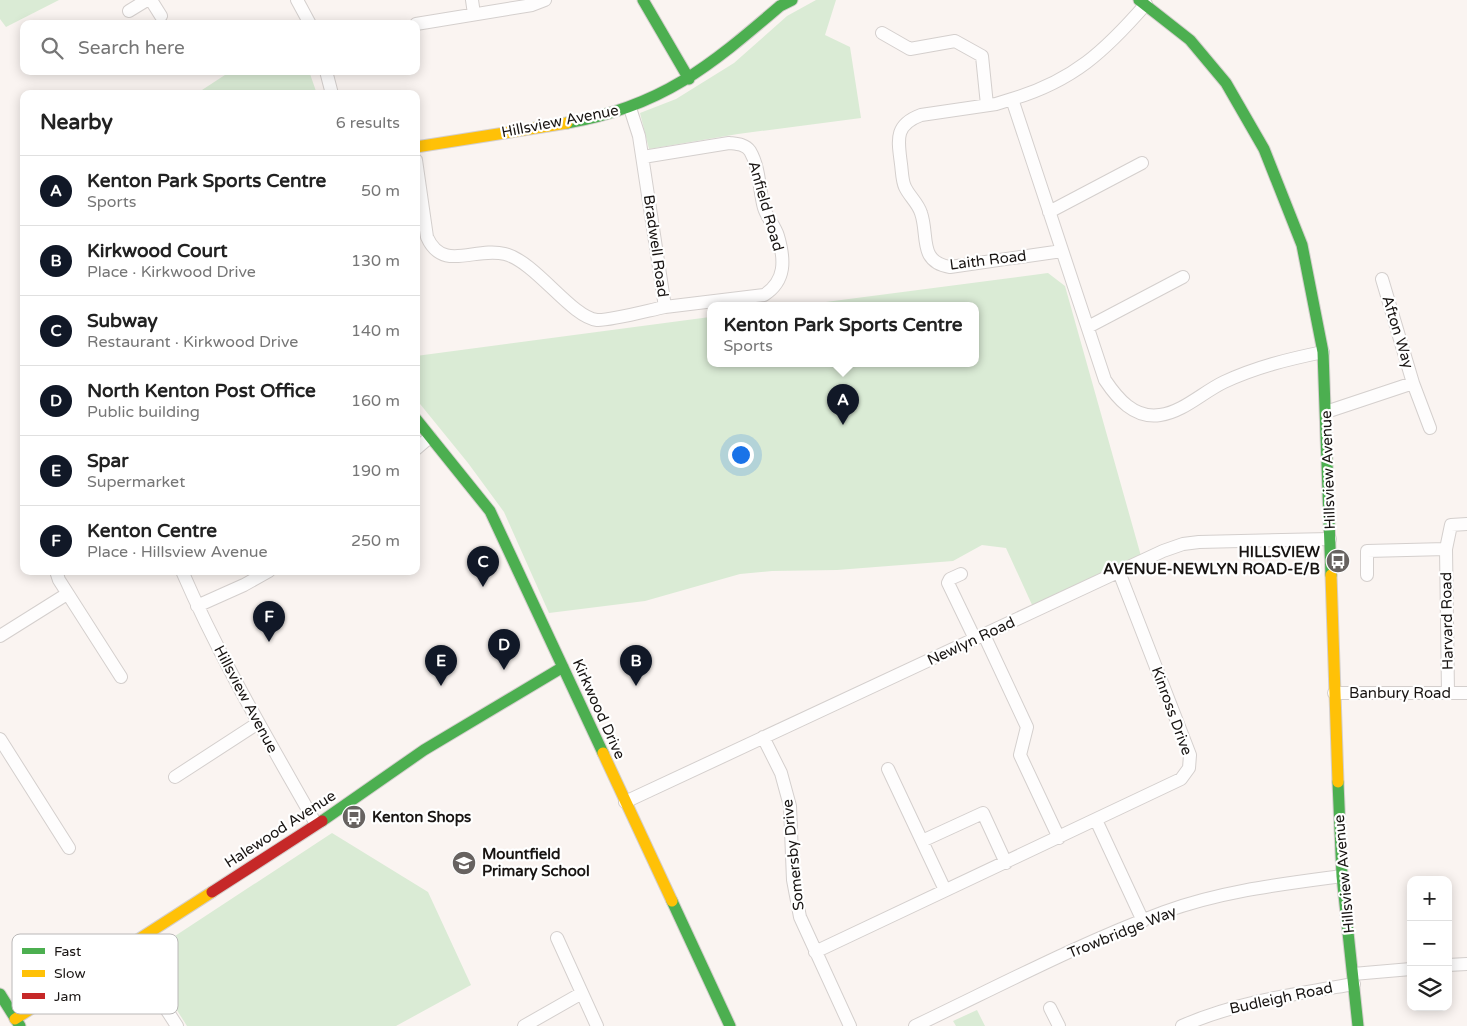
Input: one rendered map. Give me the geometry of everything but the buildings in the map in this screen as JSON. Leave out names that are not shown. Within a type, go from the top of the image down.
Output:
[{"type":"street","points":[[129,11],[147,0]]},
{"type":"street","points":[[151,0],[161,16]]},
{"type":"street","points":[[297,0],[308,20]]},
{"type":"street","points":[[472,0],[474,14]]},
{"type":"street","points":[[420,23],[532,5],[545,0]]},
{"type":"street","points":[[643,0],[688,79]]},
{"type":"street","name":"Hillsview Avenue","points":[[420,145],[576,121],[630,108],[688,79],[718,59],[780,6],[792,0]]},
{"type":"street","name":"Hillsview Avenue","points":[[1142,2],[1190,40],[1226,83],[1264,149],[1302,245],[1323,352],[1342,876],[1358,1026]]},
{"type":"street","name":"Laith Road","points":[[1062,251],[950,267],[940,266],[932,259],[926,248],[921,212],[904,185],[898,140],[901,129],[911,119],[921,115],[987,105],[1038,92],[1074,73],[1114,41],[1142,2]]},
{"type":"street","points":[[882,33],[910,49],[955,41],[982,56],[987,105]]},
{"type":"street","points":[[327,75],[331,90]]},
{"type":"street","points":[[1012,99],[1105,380],[1119,401],[1137,412],[1159,416],[1179,408],[1223,382],[1264,365],[1323,352]]},
{"type":"street","name":"Bradwell Road","points":[[420,186],[428,237],[432,248],[441,256],[452,257],[487,252],[504,253],[519,259],[583,314],[597,320],[665,307],[640,136],[630,108]]},
{"type":"street","name":"Anfield Road","points":[[643,157],[729,143],[742,144],[749,151],[755,164],[764,210],[778,236],[782,276],[774,288],[764,295],[665,307]]},
{"type":"street","points":[[1049,212],[1142,163]]},
{"type":"street","points":[[1088,327],[1183,277]]},
{"type":"street","name":"Afton Way","points":[[1326,412],[1413,383],[1382,279]]},
{"type":"street","points":[[1413,383],[1430,428]]},
{"type":"street","name":"Kirkwood Drive","points":[[420,424],[490,511],[730,1026]]},
{"type":"street","points":[[420,446],[430,437]]},
{"type":"street","name":"Harvard Road","points":[[1448,693],[1446,549],[1451,525],[1467,524]]},
{"type":"street","name":"Newlyn Road","points":[[625,802],[1183,544],[1330,539]]},
{"type":"street","points":[[1367,575],[1367,551],[1446,549]]},
{"type":"street","name":"Kinross Drive","points":[[815,952],[1181,779],[1189,768],[1190,755],[1119,572]]},
{"type":"street","points":[[961,574],[950,579],[948,583],[980,637],[1028,727],[1020,755],[1059,838]]},
{"type":"street","points":[[58,575],[68,594],[121,677]]},
{"type":"street","name":"Hillsview Avenue","points":[[184,575],[197,606],[258,723],[316,824]]},
{"type":"street","points":[[197,606],[262,575]]},
{"type":"street","points":[[0,636],[68,594]]},
{"type":"street","name":"Halewood Avenue","points":[[146,934],[316,824],[424,750],[563,667]]},
{"type":"street","name":"Banbury Road","points":[[1334,693],[1467,693]]},
{"type":"street","points":[[176,777],[258,723]]},
{"type":"street","name":"Somersby Drive","points":[[763,737],[781,773],[790,806],[796,901],[800,917],[850,1026]]},
{"type":"street","points":[[0,739],[69,848]]},
{"type":"street","points":[[888,769],[946,890]]},
{"type":"street","points":[[922,841],[983,813],[1006,863]]},
{"type":"street","points":[[1096,820],[1143,921]]},
{"type":"street","name":"Trowbridge Way","points":[[914,1026],[1164,912],[1248,889],[1342,876]]},
{"type":"street","points":[[557,938],[597,1026]]},
{"type":"street","points":[[1452,965],[1467,964]]},
{"type":"street","name":"Budleigh Road","points":[[1182,1026],[1229,1008],[1260,1000],[1353,979],[1407,970]]},
{"type":"street","points":[[0,994],[12,1013]]},
{"type":"street","points":[[524,1026],[582,994]]},
{"type":"street","points":[[1050,1008],[1058,1026]]},
{"type":"street","name":"Halewood Avenue","points":[[18,1022],[30,1014]]},
{"type":"street","points":[[169,1014],[177,1026]]},
{"type":"green space","points":[[0,0],[59,0],[6,27],[0,19]]},
{"type":"green space","points":[[816,0],[836,0],[825,35],[850,47],[861,118],[738,134],[649,149],[640,113],[676,99],[734,63],[787,16]]},
{"type":"green space","points":[[225,75],[310,75],[316,90],[202,90]]},
{"type":"green space","points":[[1048,273],[1065,286],[1141,556],[1033,607],[1006,548],[982,545],[953,561],[837,570],[772,571],[740,574],[645,601],[549,613],[504,512],[468,463],[420,404],[420,355],[707,317],[707,367],[979,367],[979,302],[826,302]]},
{"type":"green space","points":[[332,833],[428,892],[471,985],[396,1026],[187,1026],[178,1012],[178,934]]},
{"type":"green space","points":[[977,1010],[985,1026],[956,1026],[953,1021]]},
{"type":"traffic: fast","points":[[643,0],[689,79]]},
{"type":"traffic: fast","points":[[567,123],[600,116],[657,95],[707,65],[780,6],[792,0]]},
{"type":"traffic: fast","points":[[1139,0],[1190,40],[1226,83],[1264,149],[1302,245],[1323,352],[1331,575]]},
{"type":"traffic: fast","points":[[420,424],[490,511],[603,753]]},
{"type":"traffic: fast","points":[[322,821],[424,750],[563,667]]},
{"type":"traffic: fast","points":[[1338,782],[1342,876],[1358,1026]]},
{"type":"traffic: fast","points":[[672,901],[730,1026]]},
{"type":"traffic: fast","points":[[0,994],[12,1013]]},
{"type":"traffic: fast","points":[[12,1014],[20,1026]]},
{"type":"traffic: slow","points":[[420,146],[567,123]]},
{"type":"traffic: slow","points":[[1331,575],[1338,782]]},
{"type":"traffic: slow","points":[[603,753],[672,901]]},
{"type":"traffic: slow","points":[[147,934],[212,892]]},
{"type":"traffic: slow","points":[[15,1019],[23,1014]]},
{"type":"traffic: jam","points":[[212,892],[322,821]]},
{"type":"place","name":"Kenton Park Sports Centre","points":[[843,425]]},
{"type":"place","name":"HILLSVIEW AVENUE-NEWLYN ROAD-E/B","points":[[1338,561]]},
{"type":"place","name":"Subway","points":[[483,587]]},
{"type":"place","name":"Kenton Centre","points":[[269,642]]},
{"type":"place","name":"North Kenton Post Office","points":[[504,670]]},
{"type":"place","name":"Spar","points":[[441,686]]},
{"type":"place","name":"Kirkwood Court","points":[[636,686]]},
{"type":"place","name":"Kenton Shops","points":[[354,817]]},
{"type":"place","name":"Mountfield Primary School","points":[[464,863]]}]
